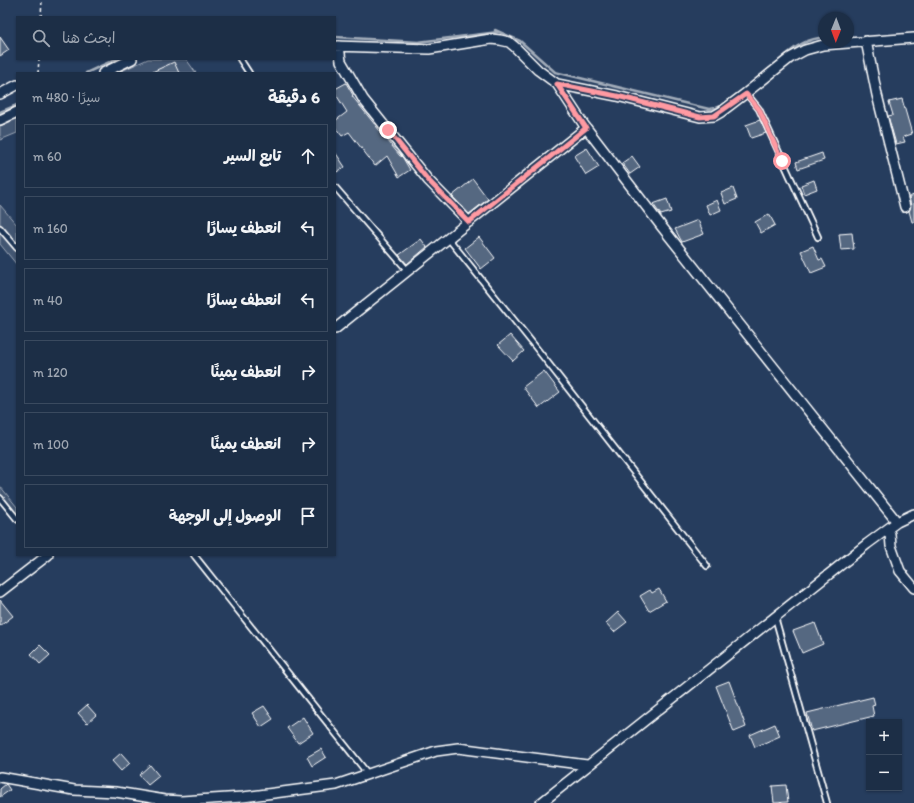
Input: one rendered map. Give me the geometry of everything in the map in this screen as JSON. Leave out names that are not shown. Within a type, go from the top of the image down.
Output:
[{"type":"street","points":[[557,84],[617,96],[700,117],[714,116],[746,94],[790,58],[805,50],[823,46],[866,41],[914,38]]},
{"type":"street","points":[[469,222],[428,180],[363,99],[341,61],[337,46],[429,49],[481,40],[500,40],[509,42],[516,47],[538,70],[557,84],[586,128],[662,227],[897,522]]},
{"type":"street","points":[[866,41],[877,95],[905,207]]},
{"type":"street","points":[[105,72],[130,60]]},
{"type":"street","points":[[0,94],[16,86]]},
{"type":"street","points":[[0,120],[16,112]]},
{"type":"street","points":[[336,328],[586,128]]},
{"type":"street","points":[[541,803],[867,544],[897,522],[914,514]]},
{"type":"street","points":[[887,530],[890,534],[891,546],[900,571],[914,588]]},
{"type":"street","points":[[0,592],[46,556]]},
{"type":"street","points":[[0,777],[74,790],[116,792],[165,800],[181,801],[243,797],[330,786],[436,751],[450,748],[519,755],[587,765]]},
{"type":"lane","points":[[241,60],[248,72]]},
{"type":"lane","points":[[746,94],[759,109],[818,237]]},
{"type":"lane","points":[[336,188],[408,270]]},
{"type":"lane","points":[[0,228],[16,247]]},
{"type":"lane","points":[[448,238],[707,566]]},
{"type":"lane","points":[[0,498],[16,518]]},
{"type":"lane","points":[[195,556],[368,774]]},
{"type":"lane","points":[[775,617],[826,803]]},
{"type":"path","points":[[41,16],[42,0]]},
{"type":"path","points":[[38,72],[39,60]]},
{"type":"shaded area","points":[[146,60],[187,60],[195,72],[179,72],[171,64],[152,72],[119,72]]},
{"type":"shaded area","points":[[16,119],[16,133],[0,140],[0,126]]},
{"type":"shaded area","points":[[0,205],[16,224],[16,264],[0,244]]},
{"type":"shaded area","points":[[0,486],[16,506],[16,523],[0,503]]},
{"type":"building","points":[[0,37],[9,50],[0,56]]},
{"type":"building","points":[[174,62],[179,72],[152,72]]},
{"type":"building","points":[[346,83],[353,95],[352,96],[403,158],[410,170],[399,177],[387,156],[375,166],[349,132],[342,136],[336,128],[336,120],[347,112],[336,95],[336,88]]},
{"type":"building","points":[[902,99],[912,134],[903,137],[905,142],[896,144],[888,116],[893,115],[889,102]]},
{"type":"building","points":[[760,120],[766,133],[751,138],[746,125]]},
{"type":"building","points":[[587,148],[599,167],[586,175],[574,156]]},
{"type":"building","points":[[822,153],[824,160],[798,169],[796,162]]},
{"type":"building","points":[[336,154],[345,167],[336,172]]},
{"type":"building","points":[[632,156],[640,167],[630,174],[622,163]]},
{"type":"building","points":[[473,179],[488,199],[469,214],[452,196]]},
{"type":"building","points":[[814,180],[817,189],[804,194],[801,185]]},
{"type":"building","points":[[733,188],[737,199],[725,204],[721,193]]},
{"type":"building","points":[[914,195],[914,222],[912,222],[909,211],[911,206],[909,197]]},
{"type":"building","points":[[667,199],[671,212],[661,215],[653,204]]},
{"type":"building","points":[[717,200],[721,210],[710,215],[706,205]]},
{"type":"building","points":[[769,214],[775,225],[761,233],[755,222]]},
{"type":"building","points":[[698,220],[704,234],[682,242],[675,229]]},
{"type":"building","points":[[852,233],[854,249],[841,250],[839,234]]},
{"type":"building","points":[[479,237],[495,258],[481,269],[465,248]]},
{"type":"building","points":[[421,239],[427,247],[407,264],[399,255]]},
{"type":"building","points":[[813,246],[819,260],[822,259],[826,267],[811,273],[801,251]]},
{"type":"building","points":[[510,335],[524,351],[513,361],[498,345]]},
{"type":"building","points":[[544,371],[560,392],[539,408],[523,387]]},
{"type":"building","points":[[659,589],[666,601],[649,611],[640,596],[650,590],[652,593]]},
{"type":"building","points":[[0,600],[13,616],[0,626]]},
{"type":"building","points":[[618,612],[627,622],[614,632],[606,623]]},
{"type":"building","points":[[815,623],[823,644],[802,653],[793,631]]},
{"type":"building","points":[[40,645],[50,655],[40,664],[31,654]]},
{"type":"building","points":[[729,681],[746,727],[734,732],[716,686]]},
{"type":"building","points":[[873,697],[875,705],[872,706],[874,716],[812,731],[807,713]]},
{"type":"building","points":[[87,705],[96,715],[87,723],[78,713]]},
{"type":"building","points":[[264,706],[273,719],[261,727],[252,713]]},
{"type":"building","points":[[303,717],[313,733],[298,743],[287,728]]},
{"type":"building","points":[[775,724],[780,736],[755,747],[750,735]]},
{"type":"building","points":[[321,749],[326,757],[312,766],[307,757]]},
{"type":"building","points":[[121,753],[130,763],[121,771],[112,761]]},
{"type":"building","points":[[150,765],[159,776],[148,785],[139,775]]},
{"type":"building","points":[[6,784],[10,790],[0,797],[0,789]]},
{"type":"building","points":[[786,785],[788,802],[774,803],[772,786]]},
{"type":"waterway","points":[[495,30],[520,41],[555,72],[709,109],[724,105]]},
{"type":"waterway","points":[[336,37],[418,42],[498,32]]},
{"type":"waterway","points":[[769,69],[804,42],[818,38]]},
{"type":"waterway","points":[[88,72],[114,60]]},
{"type":"waterway","points":[[0,112],[16,105]]},
{"type":"route","points":[[388,130],[428,180],[469,222],[586,128],[557,84],[617,96],[700,117],[714,116],[746,94],[759,109],[782,161]]}]
